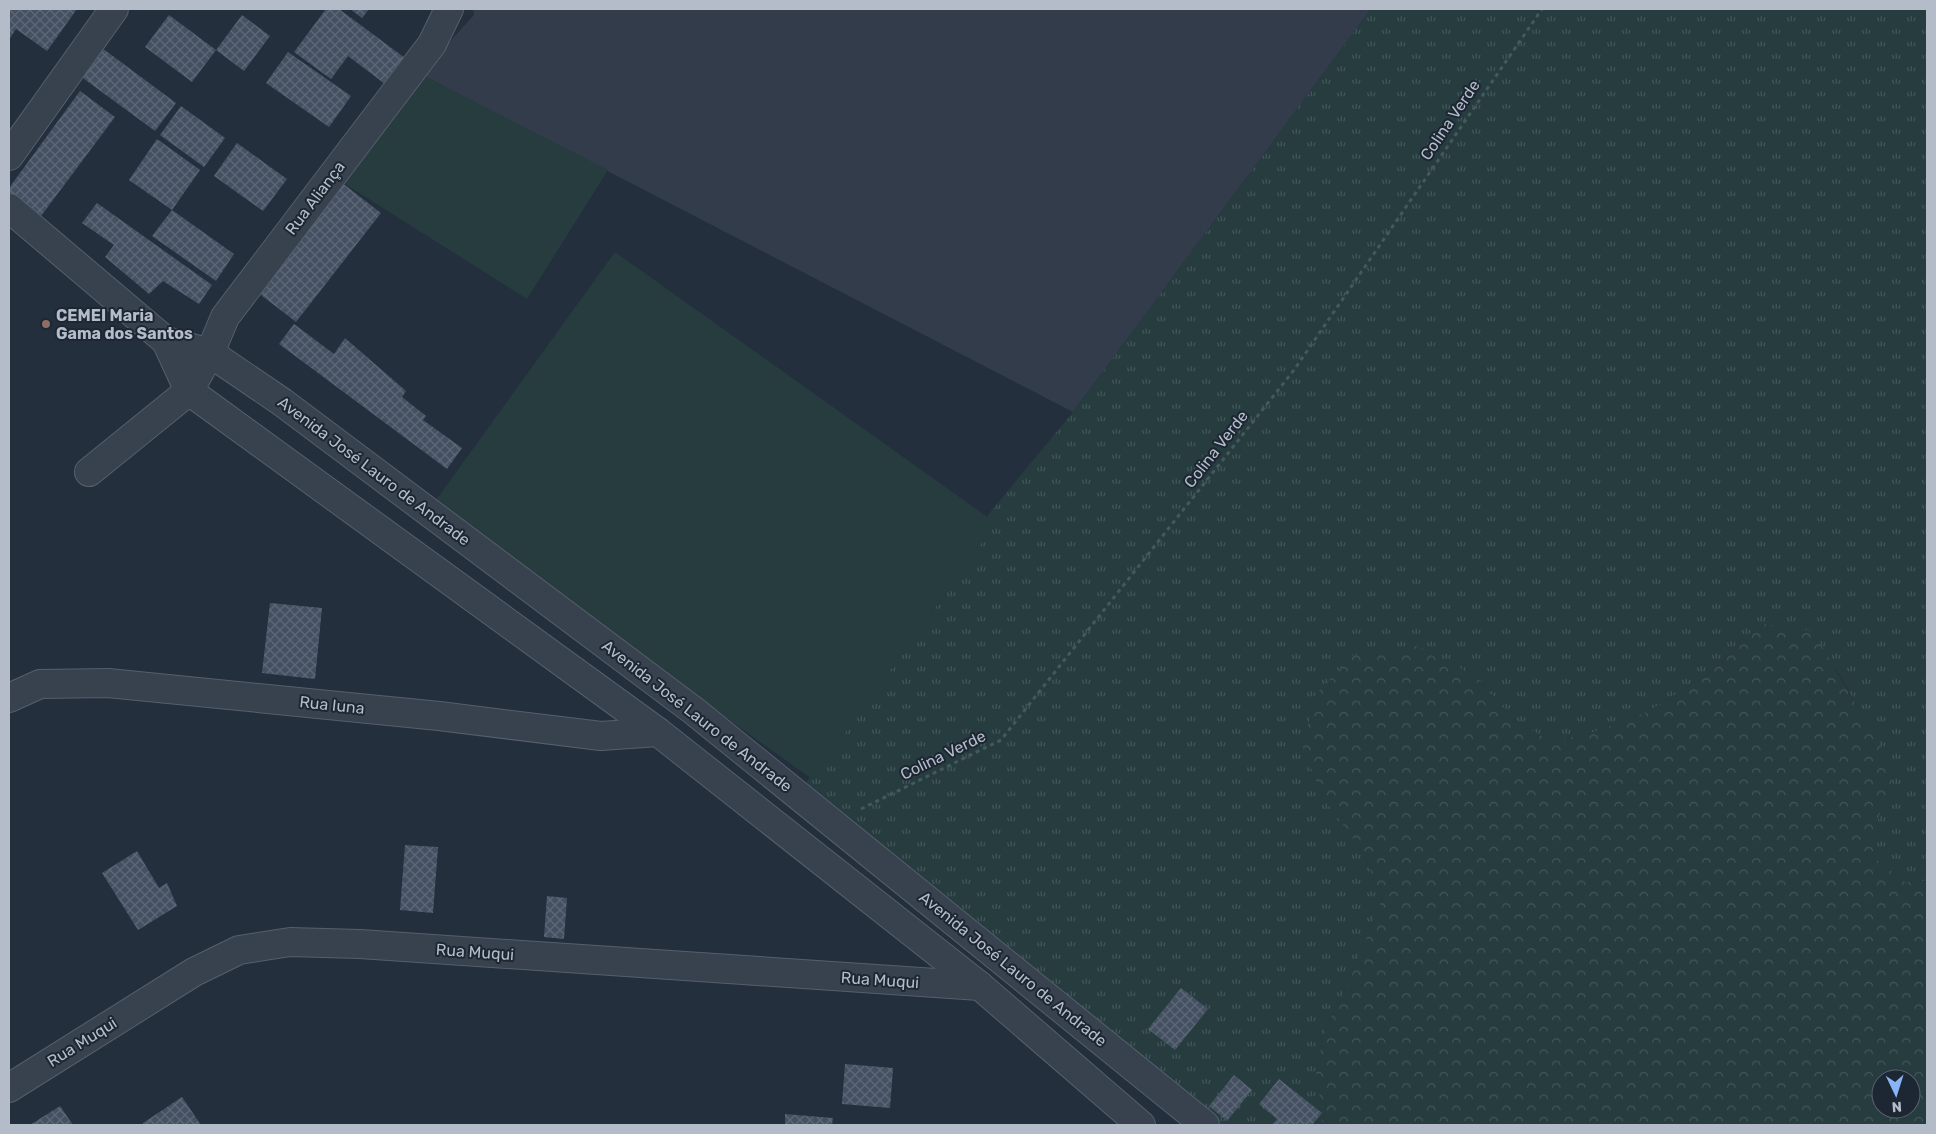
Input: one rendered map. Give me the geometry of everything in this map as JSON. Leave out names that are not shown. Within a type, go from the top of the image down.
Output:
[{"type":"street","points":[[9,156],[114,9]]},
{"type":"street","name":"Rua Aliança","points":[[188,391],[210,353],[225,317],[432,44],[449,9]]},
{"type":"street","name":"Avenida José Lauro de Andrade","points":[[11,214],[166,341],[210,353],[282,402],[694,711],[1205,1125]]},
{"type":"street","name":"Avenida José Lauro de Andrade","points":[[166,341],[188,391]]},
{"type":"street","points":[[89,472],[188,391],[658,732],[980,986],[1141,1125]]},
{"type":"street","name":"Rua Iuna","points":[[9,698],[40,684],[108,682],[439,716],[601,736],[658,732]]},
{"type":"street","name":"Rua Muqui","points":[[9,1088],[194,972],[239,950],[290,942],[360,944],[980,986]]},
{"type":"path","name":"Colina Verde","points":[[833,823],[1001,740],[1294,370],[1542,9]]},
{"type":"shaded area","points":[[473,9],[1371,9],[1073,412],[420,74],[474,15]]},
{"type":"green space","points":[[1371,9],[1927,9],[1927,881],[1905,882],[1876,859],[1876,825],[1893,778],[1880,747],[1837,670],[1763,624],[1710,673],[1647,712],[1591,733],[1551,741],[1516,722],[1475,676],[1321,794],[1363,853],[1382,899],[1345,992],[1325,1028],[1315,1079],[1325,1115],[1320,1125],[1217,1125],[804,786],[988,515],[1073,412]]},
{"type":"green space","points":[[420,74],[608,170],[527,299],[337,179]]},
{"type":"green space","points":[[615,252],[996,523],[812,779],[431,507]]},
{"type":"green space","points":[[1763,624],[1813,631],[1881,747],[1893,778],[1876,825],[1876,859],[1905,882],[1927,881],[1927,1125],[1320,1125],[1325,1115],[1315,1079],[1325,1028],[1345,992],[1382,899],[1363,853],[1321,794],[1302,745],[1317,693],[1353,655],[1418,646],[1475,676],[1516,722],[1551,741],[1591,733],[1647,712],[1710,673]]},
{"type":"building","points":[[9,9],[77,9],[47,51],[16,29],[9,40]]},
{"type":"building","points":[[326,9],[339,9],[405,58],[385,84],[348,56],[331,79],[294,52]]},
{"type":"building","points":[[350,9],[369,9],[362,18]]},
{"type":"building","points":[[169,15],[216,50],[192,82],[145,47]]},
{"type":"building","points":[[242,15],[270,36],[244,71],[216,50]]},
{"type":"building","points":[[98,45],[176,103],[155,131],[76,73]]},
{"type":"building","points":[[288,52],[351,96],[329,127],[266,83]]},
{"type":"building","points":[[80,91],[115,117],[41,216],[9,192],[9,188]]},
{"type":"building","points":[[181,106],[225,138],[204,167],[160,135]]},
{"type":"building","points":[[157,139],[200,170],[172,210],[129,180]]},
{"type":"building","points":[[237,143],[287,179],[263,211],[214,176]]},
{"type":"building","points":[[337,179],[381,213],[296,322],[252,288]]},
{"type":"building","points":[[97,203],[212,285],[199,304],[163,281],[149,294],[105,257],[114,245],[82,223]]},
{"type":"building","points":[[172,210],[234,254],[216,281],[152,236]]},
{"type":"building","points":[[294,324],[334,354],[345,338],[406,391],[402,397],[426,416],[423,420],[462,448],[447,469],[279,344]]},
{"type":"building","points":[[270,603],[322,608],[315,679],[262,673]]},
{"type":"building","points":[[405,845],[438,847],[433,913],[400,910]]},
{"type":"building","points":[[137,851],[159,888],[167,883],[177,906],[138,930],[102,873]]},
{"type":"building","points":[[547,896],[567,898],[564,939],[544,937]]},
{"type":"building","points":[[1181,988],[1208,1009],[1175,1050],[1148,1029]]},
{"type":"building","points":[[845,1064],[893,1068],[890,1108],[842,1104]]},
{"type":"building","points":[[1234,1075],[1252,1090],[1227,1121],[1209,1106]]},
{"type":"building","points":[[1279,1079],[1322,1113],[1312,1125],[1272,1125],[1277,1119],[1259,1104]]},
{"type":"building","points":[[182,1097],[201,1125],[144,1125],[143,1123]]},
{"type":"building","points":[[60,1106],[73,1125],[30,1125]]},
{"type":"building","points":[[785,1114],[833,1118],[832,1125],[785,1125]]},
{"type":"place","name":"CEMEI Maria Gama dos Santos","points":[[46,324]]}]
